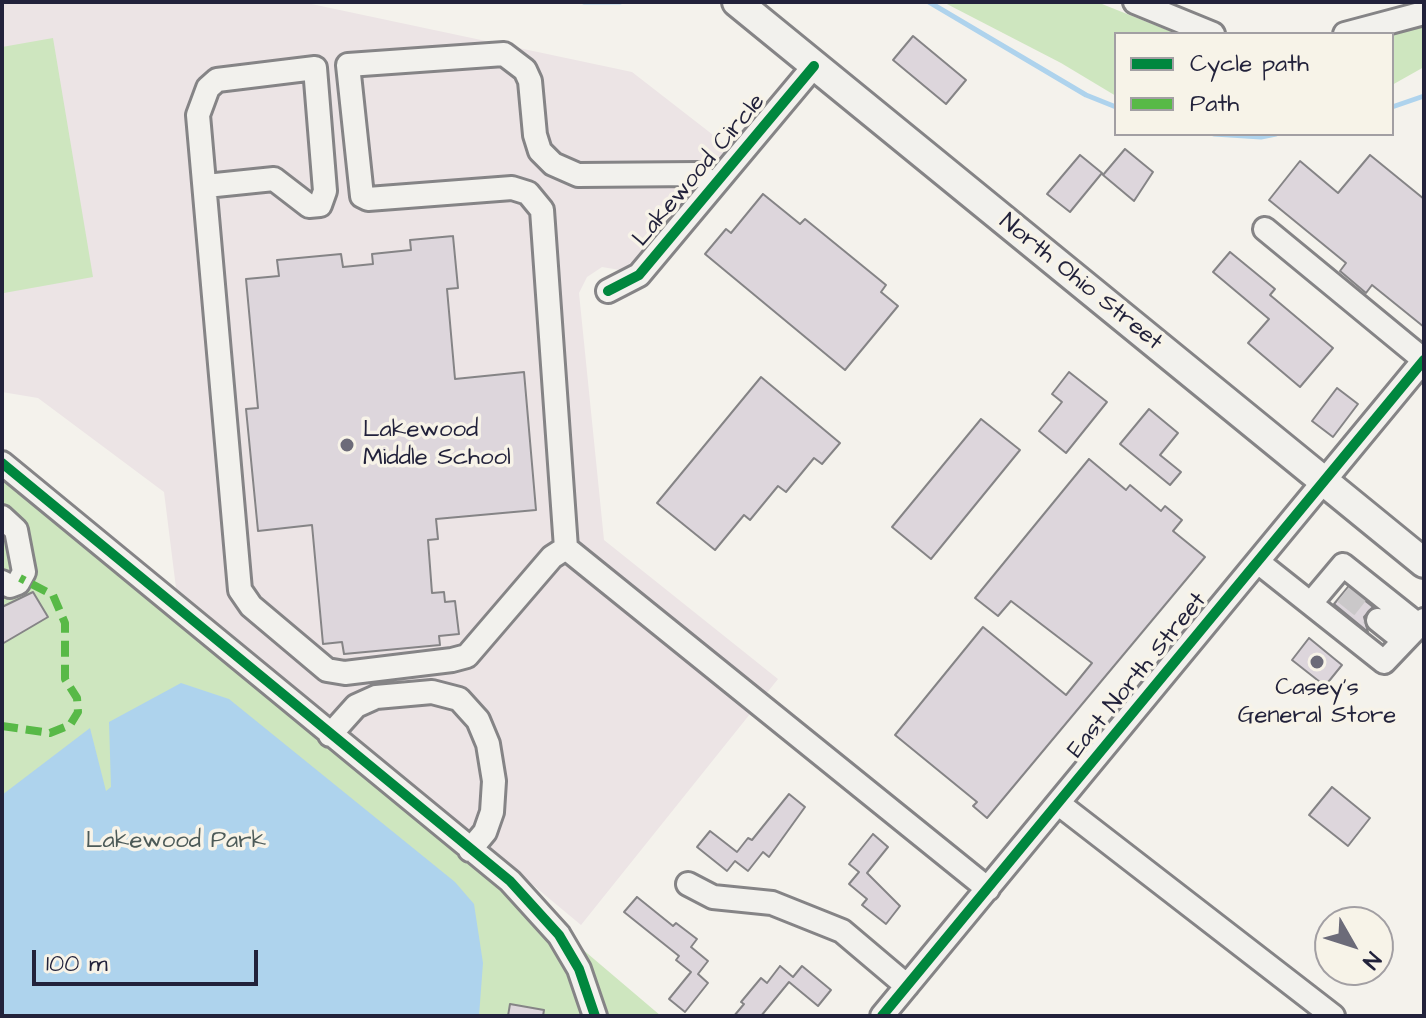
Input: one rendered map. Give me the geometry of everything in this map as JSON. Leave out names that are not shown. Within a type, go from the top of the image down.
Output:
[{"type":"main road","name":"North Ohio Street","points":[[737,2],[1424,563]]},
{"type":"street","points":[[1135,2],[1208,32]]},
{"type":"street","points":[[1353,32],[1424,13]]},
{"type":"street","points":[[566,548],[552,557],[467,656],[452,660],[345,673],[327,670],[251,606],[240,590],[198,115],[208,88],[217,80],[230,76],[504,54],[525,70],[530,81],[535,135],[540,151],[553,164],[578,175],[699,174],[714,185]]},
{"type":"street","points":[[348,65],[362,196],[368,199],[512,188],[528,193],[542,210],[566,548],[988,889]]},
{"type":"street","name":"Lakewood Circle","points":[[608,291],[639,275],[814,66]]},
{"type":"street","points":[[206,186],[274,179],[309,206],[320,205],[325,191],[315,68]]},
{"type":"street","points":[[1265,229],[1424,360]]},
{"type":"street","name":"East North Street","points":[[882,1016],[1424,360]]},
{"type":"street","points":[[2,463],[510,881],[559,935],[579,969],[595,1016]]},
{"type":"street","points":[[2,517],[16,530],[24,572],[18,583],[10,586],[2,582]]},
{"type":"street","points":[[1258,562],[1384,662],[1415,628]]},
{"type":"street","points":[[1311,603],[1337,587],[1343,565],[1415,628]]},
{"type":"street","points":[[1378,620],[1415,628]]},
{"type":"street","points":[[330,735],[356,706],[376,697],[432,692],[459,699],[483,732],[494,781],[492,812],[485,832],[470,850]]},
{"type":"street","points":[[1059,804],[1333,1016]]},
{"type":"street","points":[[688,884],[713,897],[772,903],[842,931],[907,986]]},
{"type":"shaded area","name":"Lakewood Middle School","points":[[2,2],[302,2],[632,72],[735,152],[637,267],[626,271],[602,267],[587,277],[579,293],[604,540],[778,679],[581,925],[176,588],[164,492],[38,398],[2,392]]},
{"type":"green space","points":[[943,2],[1097,2],[1172,32],[1114,32],[1114,95],[1061,63]]},
{"type":"green space","points":[[1424,23],[1424,67],[1394,84],[1394,32]]},
{"type":"green space","points":[[53,38],[93,277],[4,293],[2,47]]},
{"type":"green space","name":"Lakewood Park","points":[[2,476],[521,904],[581,948],[661,1016],[2,1016]]},
{"type":"water","name":"Lakewood Park","points":[[181,683],[229,699],[455,882],[474,904],[483,963],[479,1016],[2,1016],[2,795],[90,728],[106,791],[111,787],[109,722]]},
{"type":"building","points":[[913,36],[966,80],[946,104],[893,60]]},
{"type":"building","points":[[1125,149],[1153,172],[1134,201],[1103,175]]},
{"type":"building","points":[[1080,155],[1102,173],[1070,212],[1047,194]]},
{"type":"building","points":[[1370,155],[1424,199],[1424,327],[1372,285],[1366,293],[1340,271],[1346,263],[1269,200],[1300,161],[1338,193]]},
{"type":"building","points":[[763,194],[800,224],[805,219],[886,285],[881,292],[898,306],[845,370],[705,254],[726,229],[731,233]]},
{"type":"building","points":[[453,236],[458,288],[447,289],[455,379],[524,372],[536,510],[436,519],[438,539],[428,540],[432,593],[444,592],[445,602],[455,601],[459,634],[439,636],[440,645],[344,654],[342,642],[323,644],[312,525],[258,531],[246,409],[258,408],[246,279],[279,276],[277,260],[341,254],[343,267],[373,264],[372,254],[411,250],[410,240]]},
{"type":"building","points":[[1230,252],[1275,289],[1270,295],[1333,348],[1300,387],[1248,343],[1269,319],[1213,272]]},
{"type":"building","points":[[1069,372],[1107,402],[1066,453],[1039,431],[1062,402],[1052,394]]},
{"type":"building","points":[[761,377],[840,443],[822,464],[814,458],[786,492],[778,486],[750,520],[744,515],[715,550],[657,503]]},
{"type":"building","points":[[1337,388],[1358,404],[1333,437],[1312,421]]},
{"type":"building","points":[[1149,409],[1178,433],[1160,455],[1181,472],[1170,485],[1120,444]]},
{"type":"building","points":[[981,419],[1020,450],[931,559],[892,527]]},
{"type":"building","points":[[1089,459],[1126,490],[1130,485],[1161,511],[1165,506],[1182,520],[1173,531],[1205,557],[987,818],[973,806],[977,802],[895,735],[983,627],[1066,695],[1092,663],[1011,601],[998,616],[975,598]]},
{"type":"building","points":[[1348,587],[1373,607],[1364,617],[1368,632],[1334,604]]},
{"type":"building","points":[[33,592],[48,617],[2,644],[2,607]]},
{"type":"building","name":"Casey's General Store","points":[[1309,638],[1342,665],[1325,686],[1292,660]]},
{"type":"building","points":[[1332,787],[1370,818],[1348,846],[1309,815]]},
{"type":"building","points":[[789,794],[805,807],[769,857],[763,852],[748,871],[735,861],[727,871],[697,847],[710,831],[737,852],[748,838],[752,840]]},
{"type":"building","points":[[873,834],[888,847],[867,873],[900,906],[886,924],[862,905],[867,899],[849,884],[859,872],[849,864]]},
{"type":"building","points":[[637,897],[673,926],[676,923],[697,939],[691,947],[708,961],[698,974],[708,983],[685,1012],[669,999],[691,972],[676,960],[679,956],[624,912]]},
{"type":"building","points":[[780,966],[793,977],[802,966],[831,990],[818,1006],[789,982],[761,1016],[734,1016],[744,1004],[741,1002],[761,978],[767,983]]},
{"type":"building","points":[[510,1004],[544,1010],[543,1016],[508,1016]]},
{"type":"waterway","points":[[584,2],[620,2]]},
{"type":"waterway","points":[[929,2],[1086,95],[1114,106]]},
{"type":"waterway","points":[[1394,106],[1424,96]]},
{"type":"waterway","points":[[1245,136],[1266,136]]},
{"type":"tunnel","points":[[1344,593],[1378,620]]},
{"type":"marked path","points":[[2,726],[50,733],[70,725],[78,712],[77,698],[65,679],[65,623],[53,595],[20,578]]},
{"type":"cycle path","points":[[608,291],[639,275],[814,66]]},
{"type":"cycle path","points":[[882,1016],[1424,360]]},
{"type":"cycle path","points":[[2,463],[510,881],[559,935],[579,969],[595,1016]]},
{"type":"place","name":"Lakewood Middle School","points":[[347,445]]},
{"type":"place","name":"Casey's General Store","points":[[1317,662]]}]
